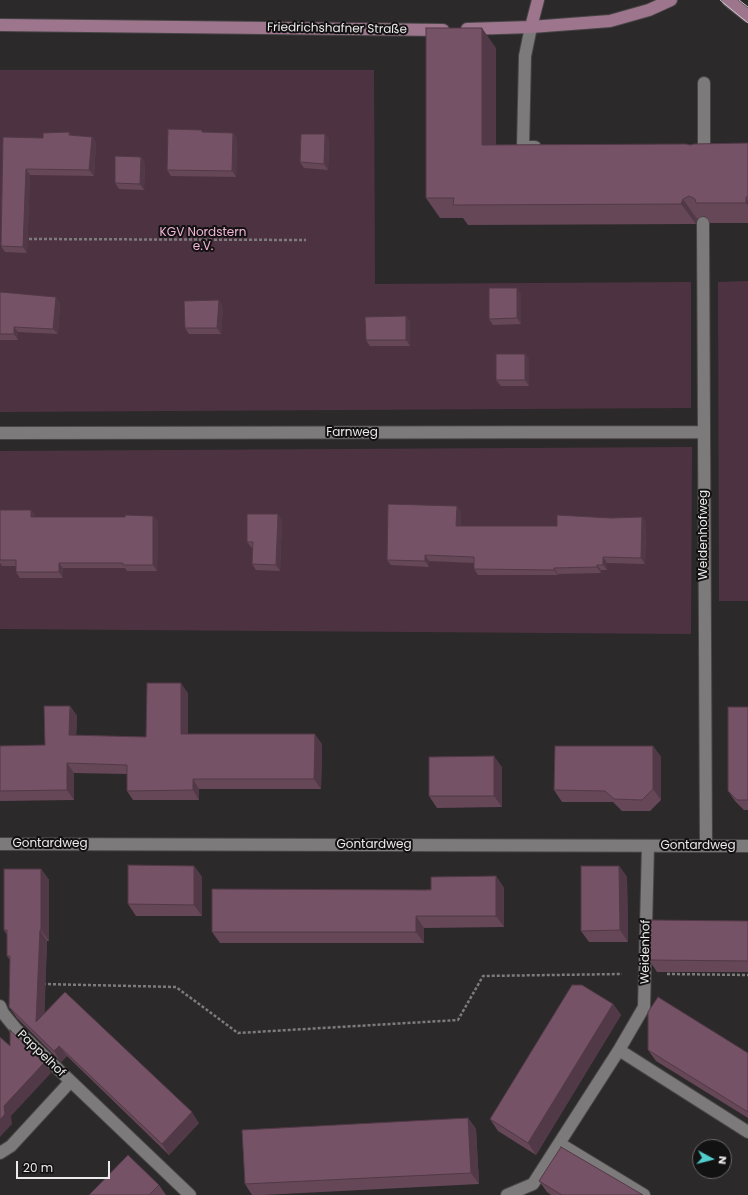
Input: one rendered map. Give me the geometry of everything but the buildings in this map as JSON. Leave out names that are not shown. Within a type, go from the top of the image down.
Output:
[{"type":"main road","points":[[531,28],[538,0]]},
{"type":"main road","name":"Friedrichshafner Straße","points":[[0,25],[440,30],[531,28],[610,21],[649,10],[671,0]]},
{"type":"main road","points":[[728,0],[748,16]]},
{"type":"street","points":[[531,28],[525,56],[523,147],[546,147]]},
{"type":"street","points":[[704,83],[699,145],[704,158]]},
{"type":"street","name":"Weidenhofweg","points":[[703,223],[706,846]]},
{"type":"street","name":"Farnweg","points":[[0,433],[704,432]]},
{"type":"street","name":"Gontardweg","points":[[0,844],[748,846]]},
{"type":"street","name":"Weidenhof","points":[[506,1195],[533,1184],[619,1050],[644,1007],[648,846]]},
{"type":"street","name":"Pappelhof","points":[[0,1006],[3,1013],[16,1029],[135,1149],[190,1195]]},
{"type":"street","points":[[619,1050],[748,1132]]},
{"type":"street","name":"Pappelhof","points":[[0,1153],[11,1146],[70,1082]]},
{"type":"street","points":[[560,1144],[644,1195]]},
{"type":"path","points":[[22,239],[306,240]]},
{"type":"path","points":[[40,984],[176,987],[238,1033],[458,1020],[484,976],[646,974],[748,975]]},
{"type":"green space","name":"KGV Nordstern e.V.","points":[[0,70],[374,70],[375,284],[691,282],[691,408],[0,412]]},
{"type":"green space","points":[[748,281],[748,601],[719,601],[718,282]]},
{"type":"green space","points":[[692,447],[691,634],[0,629],[0,451]]},
{"type":"tram line","points":[[720,0],[748,23]]},
{"type":"tram line","points":[[739,0],[748,7]]}]
